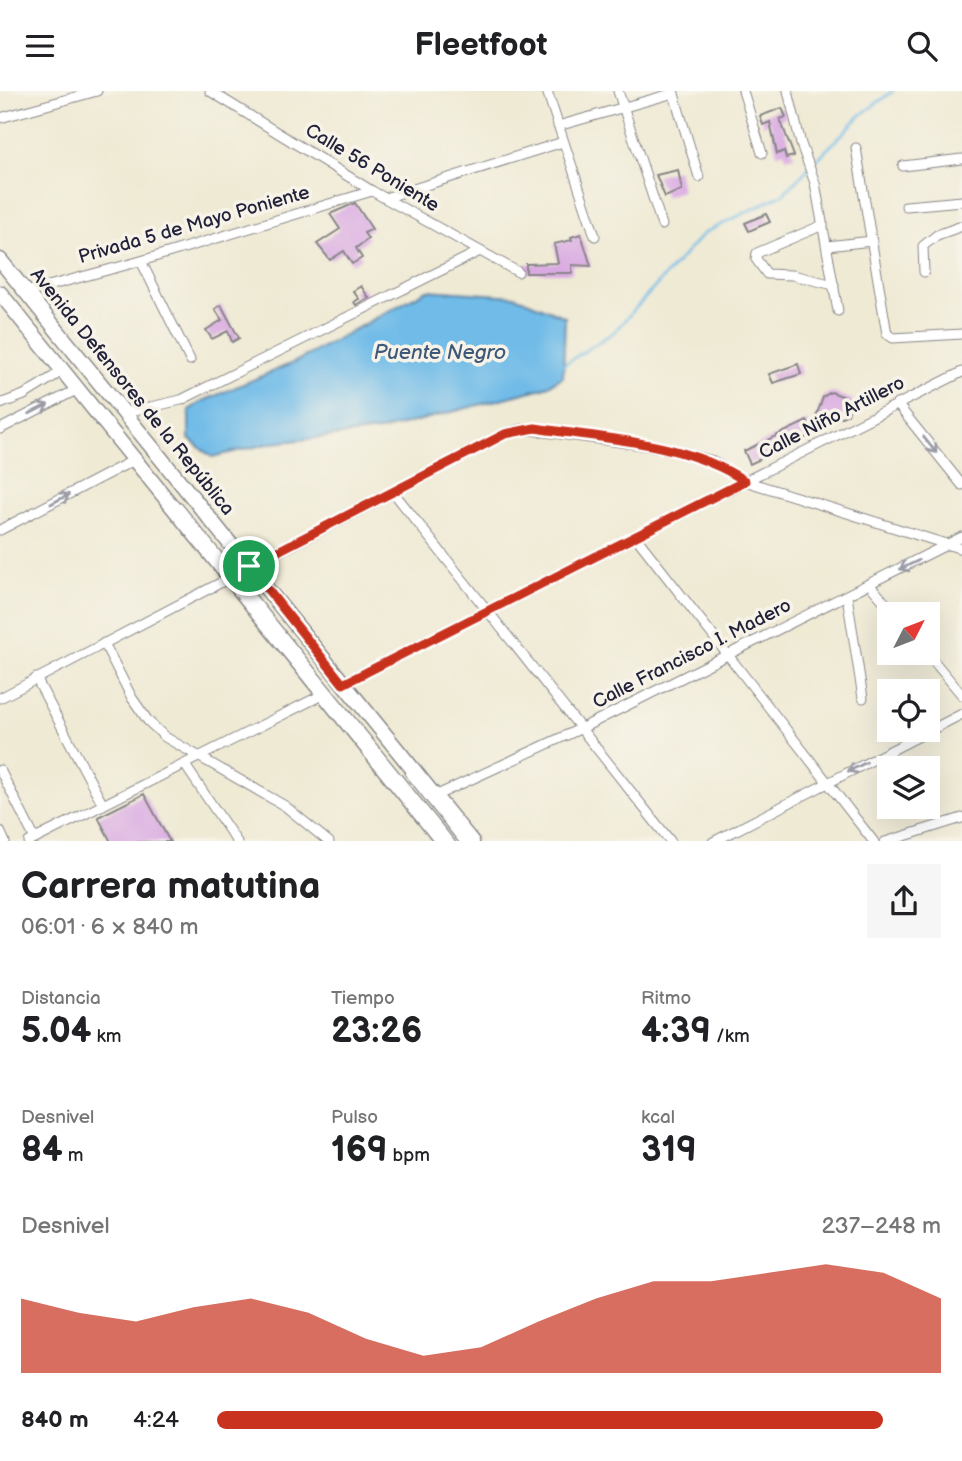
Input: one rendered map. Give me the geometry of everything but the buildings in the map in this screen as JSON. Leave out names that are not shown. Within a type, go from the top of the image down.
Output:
[{"type":"main road","name":"Avenida Defensores de la República","points":[[0,260],[125,412],[324,694],[442,841]]},
{"type":"main road","name":"Avenida Defensores de la República","points":[[1,295],[136,459],[343,684],[471,841]]},
{"type":"street","points":[[0,118],[97,91]]},
{"type":"street","name":"Calle 56 Poniente","points":[[210,91],[372,191],[518,272]]},
{"type":"street","points":[[547,91],[595,236]]},
{"type":"street","points":[[618,91],[662,225]]},
{"type":"street","points":[[743,91],[762,153]]},
{"type":"street","points":[[788,91],[800,144],[815,183],[838,310]]},
{"type":"street","points":[[558,126],[674,92],[699,177]]},
{"type":"street","points":[[385,198],[563,142]]},
{"type":"street","points":[[856,148],[887,334],[893,338],[962,334]]},
{"type":"street","points":[[903,166],[962,159]]},
{"type":"street","name":"Privada 5 de Mayo Poniente","points":[[26,292],[141,261],[372,191]]},
{"type":"street","points":[[906,206],[962,201]]},
{"type":"street","points":[[823,225],[757,253],[756,259],[767,274],[792,275],[834,285]]},
{"type":"street","points":[[924,272],[923,246],[937,235],[962,226]]},
{"type":"street","points":[[827,246],[872,241]]},
{"type":"street","points":[[125,412],[181,400],[480,251]]},
{"type":"street","points":[[141,261],[190,360]]},
{"type":"street","points":[[0,404],[24,395],[64,370]]},
{"type":"street","name":"Calle Niño Artillero","points":[[343,684],[962,372]]},
{"type":"street","points":[[0,429],[79,389]]},
{"type":"street","points":[[897,404],[962,485]]},
{"type":"street","points":[[0,698],[239,571],[505,434],[522,429],[665,448],[710,460],[745,481],[962,549]]},
{"type":"street","points":[[0,530],[136,459]]},
{"type":"street","points":[[394,493],[670,841]]},
{"type":"street","points":[[635,536],[825,783],[873,841]]},
{"type":"street","name":"Calle Francisco I. Madero","points":[[436,796],[582,728],[962,537]]},
{"type":"street","points":[[870,584],[885,602]]},
{"type":"street","points":[[846,596],[863,698]]},
{"type":"street","points":[[104,643],[132,698],[148,721],[165,737],[197,758],[285,806],[328,841]]},
{"type":"street","points":[[937,665],[962,695]]},
{"type":"street","points":[[36,678],[103,805]]},
{"type":"street","points":[[0,770],[32,840],[324,694]]},
{"type":"street","points":[[715,841],[962,714]]},
{"type":"street","points":[[185,765],[236,841]]},
{"type":"street","points":[[888,841],[962,818]]},
{"type":"lane","points":[[0,270],[451,841]]},
{"type":"lane","points":[[1,295],[239,571],[461,841]]},
{"type":"water","name":"Puente Negro","points":[[427,290],[515,296],[565,317],[563,377],[543,388],[379,431],[272,443],[212,457],[189,439],[189,410],[203,401],[295,362]]},
{"type":"waterway","points":[[560,367],[614,332],[704,233],[783,194],[862,114],[893,91]]},
{"type":"route","points":[[535,428],[665,448],[710,460],[745,481],[343,684],[249,566],[505,434],[522,429],[535,428]]}]
